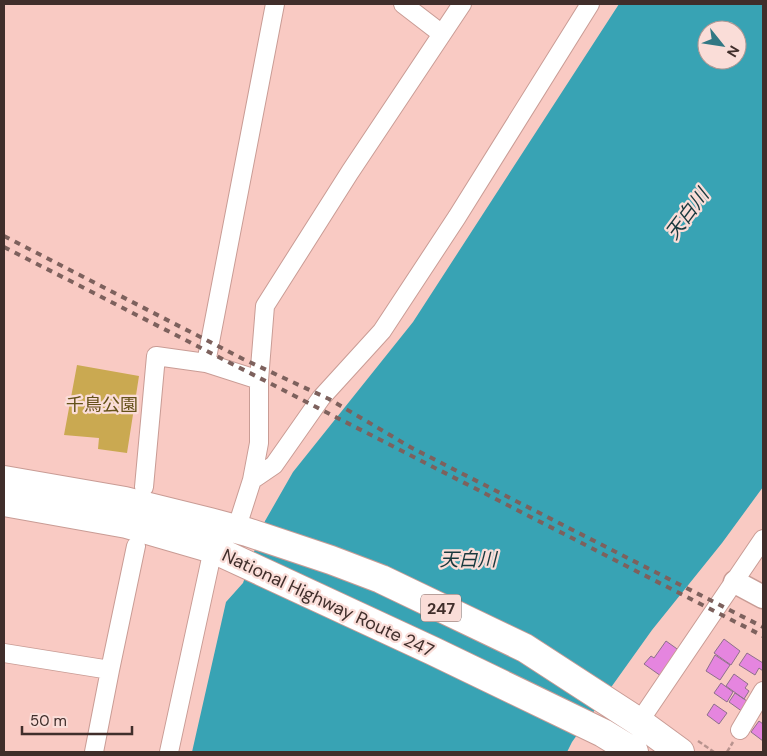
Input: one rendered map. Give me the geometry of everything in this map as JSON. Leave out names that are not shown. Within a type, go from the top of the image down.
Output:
[{"type":"highway","name":"National Highway Route 247","points":[[4,480],[125,501],[241,531],[331,560],[390,583],[525,648],[631,716],[680,752]]},
{"type":"highway","name":"National Highway Route 247","points":[[4,502],[127,524],[224,555],[347,611],[603,733],[629,751]]},
{"type":"street","points":[[206,363],[275,4]]},
{"type":"street","points":[[403,4],[442,34]]},
{"type":"street","points":[[241,531],[259,444],[259,380],[266,306],[350,172],[462,4]]},
{"type":"street","points":[[252,480],[274,465],[321,398],[382,331],[457,217],[590,4]]},
{"type":"street","points":[[144,486],[156,356],[206,363],[259,380]]},
{"type":"street","points":[[631,716],[735,582],[763,540]]},
{"type":"street","points":[[94,752],[136,546]]},
{"type":"street","points":[[168,752],[224,555]]},
{"type":"street","points":[[735,582],[763,597]]},
{"type":"street","points":[[4,653],[110,670]]},
{"type":"street","points":[[740,730],[763,691]]},
{"type":"green space","name":"千鳥公園","points":[[77,365],[139,376],[127,453],[98,449],[99,438],[64,435]]},
{"type":"water","name":"天白川","points":[[619,4],[763,4],[763,487],[722,543],[652,630],[572,742],[567,752],[192,752],[226,602],[243,583],[265,521],[293,472],[413,322]]},
{"type":"building","points":[[724,639],[740,651],[731,665],[714,653]]},
{"type":"building","points":[[666,641],[680,651],[661,676],[644,664],[651,656],[654,658]]},
{"type":"building","points":[[747,653],[763,663],[763,671],[759,668],[755,675],[739,665]]},
{"type":"building","points":[[715,655],[730,665],[720,680],[706,671]]},
{"type":"building","points":[[734,674],[748,684],[745,688],[749,691],[744,699],[726,686]]},
{"type":"building","points":[[721,683],[733,692],[727,702],[714,693]]},
{"type":"building","points":[[735,693],[750,703],[743,712],[729,702]]},
{"type":"building","points":[[714,704],[727,713],[719,724],[707,715]]},
{"type":"building","points":[[759,721],[763,724],[763,741],[751,732]]},
{"type":"railway","points":[[4,236],[243,359],[329,399],[412,448],[763,627]]},
{"type":"railway","points":[[4,247],[763,636]]}]
